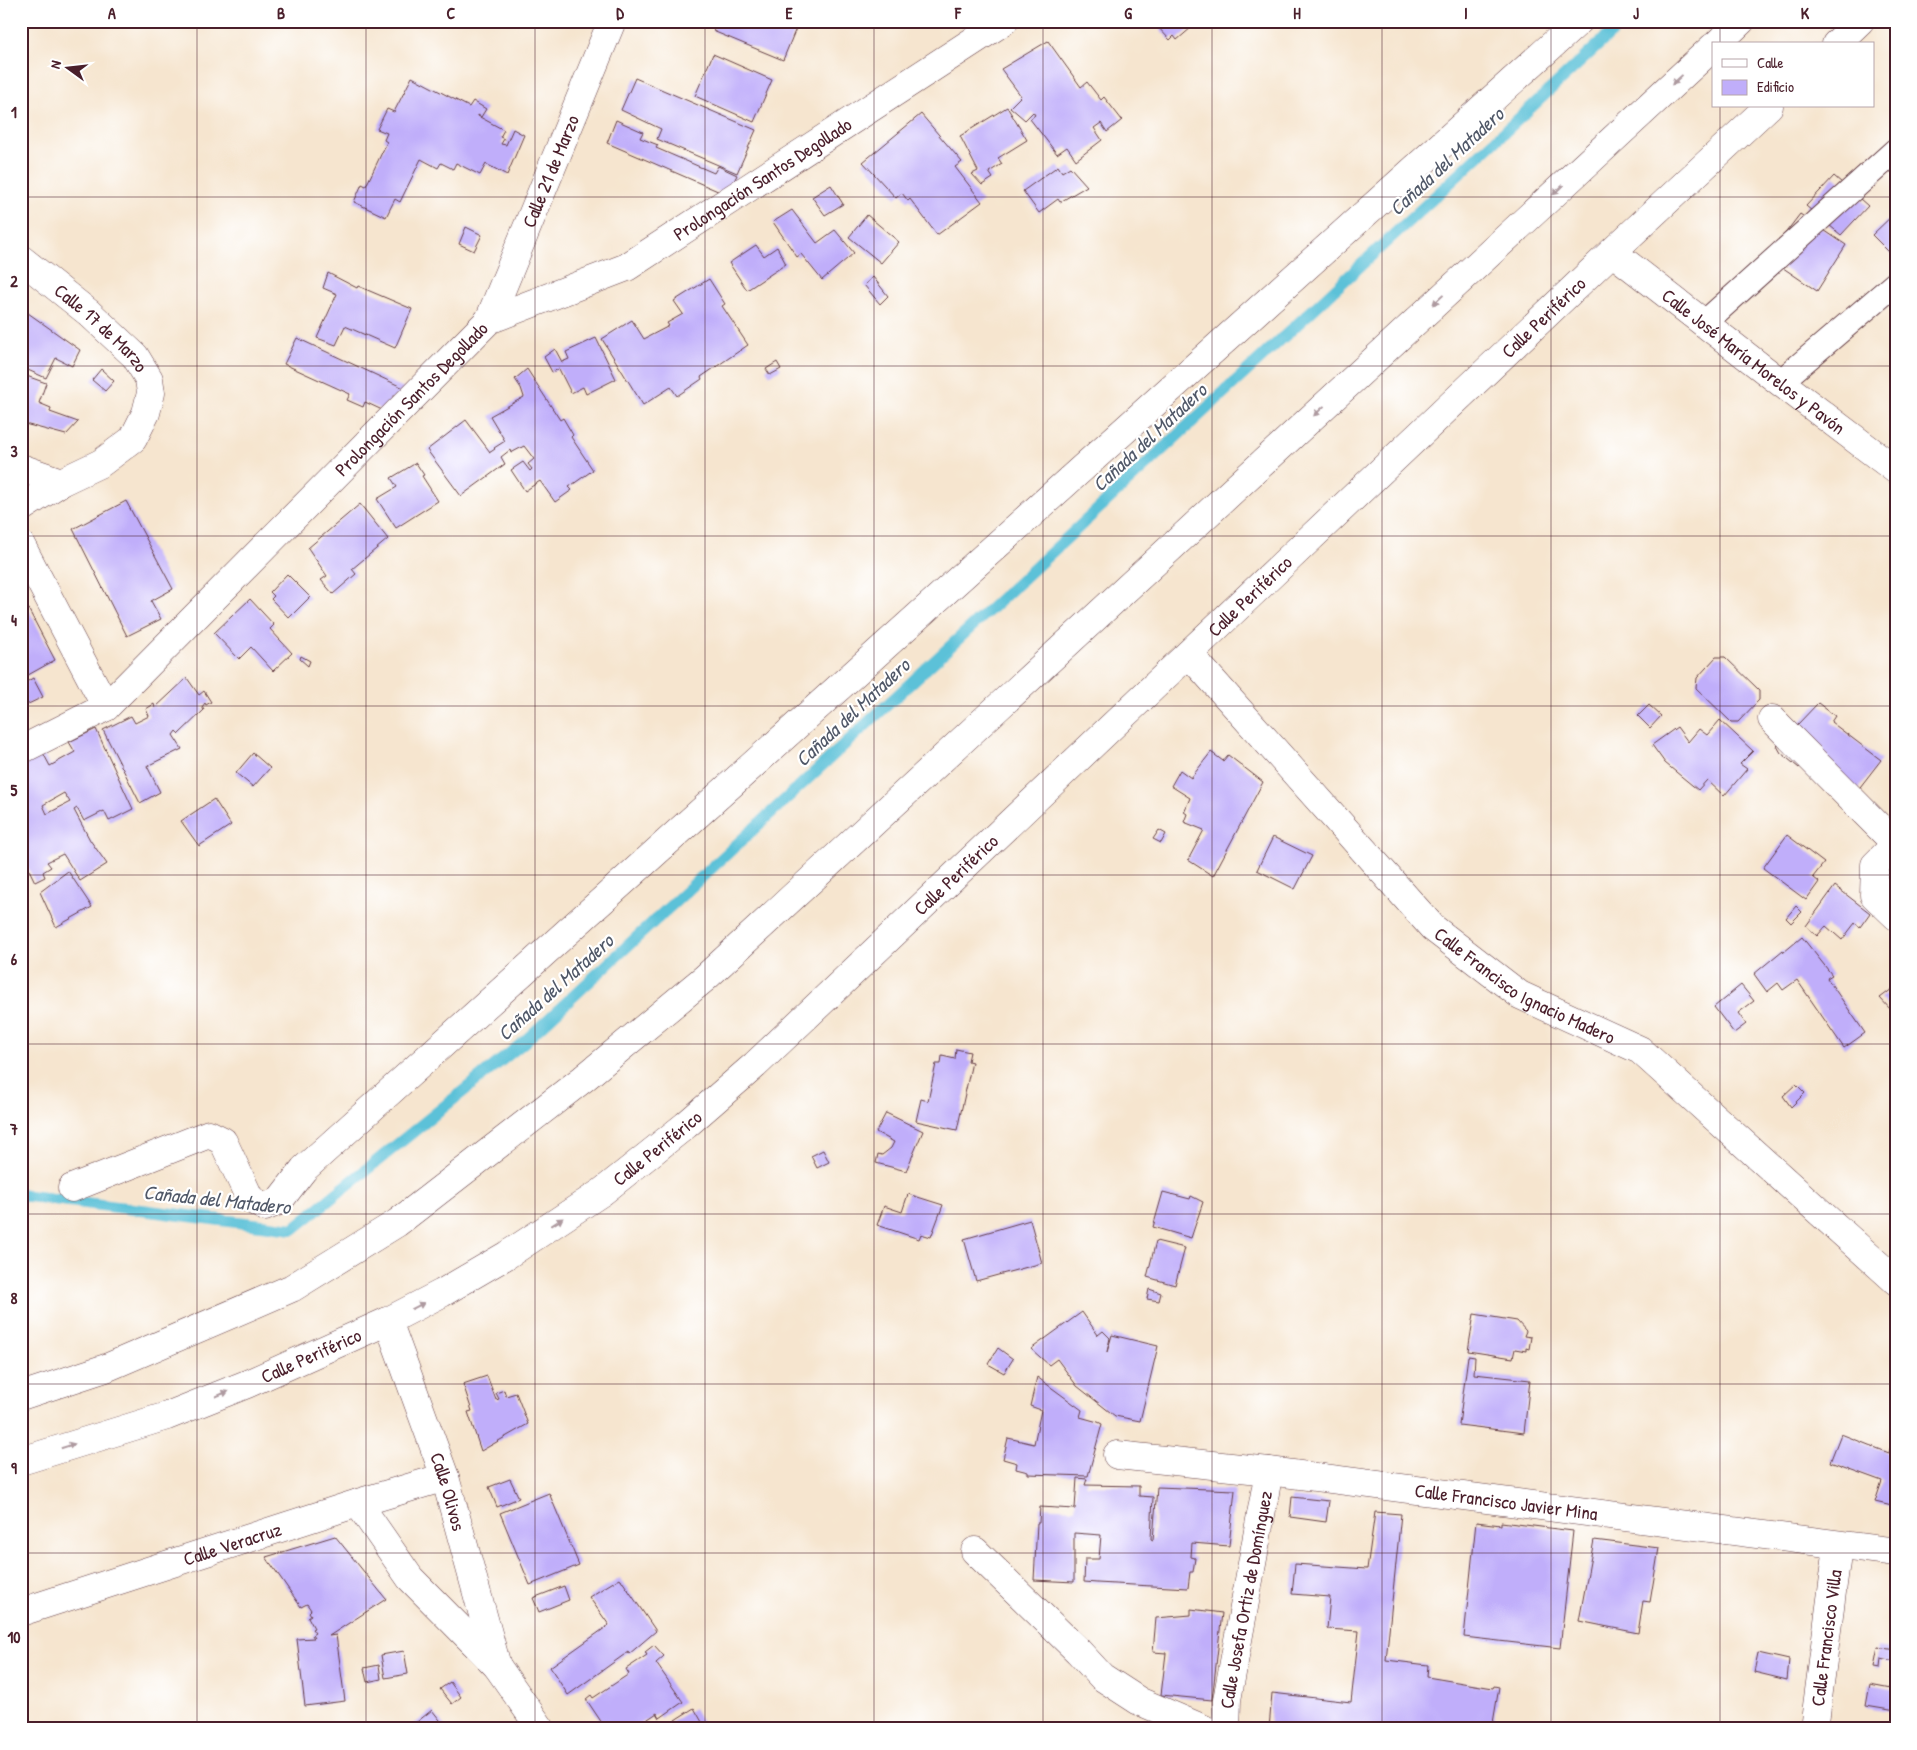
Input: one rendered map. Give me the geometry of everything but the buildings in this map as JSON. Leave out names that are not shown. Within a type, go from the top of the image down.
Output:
[{"type":"main road","name":"Calle 21 de Marzo","points":[[489,320],[552,172],[612,21]]},
{"type":"main road","name":"Prolongación Santos Degollado","points":[[21,750],[106,707],[489,320],[627,267],[976,32],[1004,21]]},
{"type":"main road","points":[[72,1188],[209,1134],[223,1141],[250,1199],[265,1206],[279,1201],[311,1162],[1579,21]]},
{"type":"main road","points":[[1719,42],[1741,21]]},
{"type":"main road","points":[[1838,42],[1860,21]]},
{"type":"main road","points":[[21,1396],[106,1368],[292,1288],[396,1223],[583,1079],[705,978],[1712,48]]},
{"type":"main road","name":"Calle Periférico","points":[[21,1461],[166,1416],[247,1384],[388,1321],[507,1256],[602,1192],[686,1125],[755,1066],[1612,252],[1767,108]]},
{"type":"main road","name":"Calle José María Morelos y Pavón","points":[[1612,252],[1703,324],[1896,470]]},
{"type":"main road","name":"Calle 17 de Marzo","points":[[21,259],[89,313],[135,356],[149,379],[151,393],[146,413],[133,438],[101,463],[61,482],[21,508]]},
{"type":"main road","points":[[21,468],[61,482]]},
{"type":"main road","points":[[21,546],[106,707]]},
{"type":"main road","name":"Calle Francisco Ignacio Madero","points":[[1189,654],[1433,928],[1520,995],[1640,1050],[1896,1281]]},
{"type":"main road","points":[[1772,719],[1896,844],[1876,865],[1874,895],[1896,916]]},
{"type":"main road","name":"Calle Olivos","points":[[388,1321],[445,1477],[497,1666]]},
{"type":"main road","name":"Calle Francisco Javier Mina","points":[[1117,1455],[1269,1471],[1896,1552]]},
{"type":"main road","name":"Calle Josefa Ortiz de Domínguez","points":[[1226,1729],[1227,1700],[1269,1471]]},
{"type":"main road","name":"Calle Veracruz","points":[[21,1612],[358,1503],[445,1477]]},
{"type":"main road","name":"Calle Olivos","points":[[358,1503],[410,1578],[497,1666],[541,1729]]},
{"type":"main road","name":"Calle Francisco Villa","points":[[1814,1729],[1838,1546]]},
{"type":"main road","points":[[975,1550],[1078,1650],[1102,1677],[1139,1701],[1204,1729]]},
{"type":"lane","points":[[1703,324],[1896,150]]},
{"type":"lane","points":[[1780,382],[1896,283]]},
{"type":"waterway","name":"Cañada del Matadero","points":[[21,1195],[293,1229],[524,1042],[1624,21]]}]
